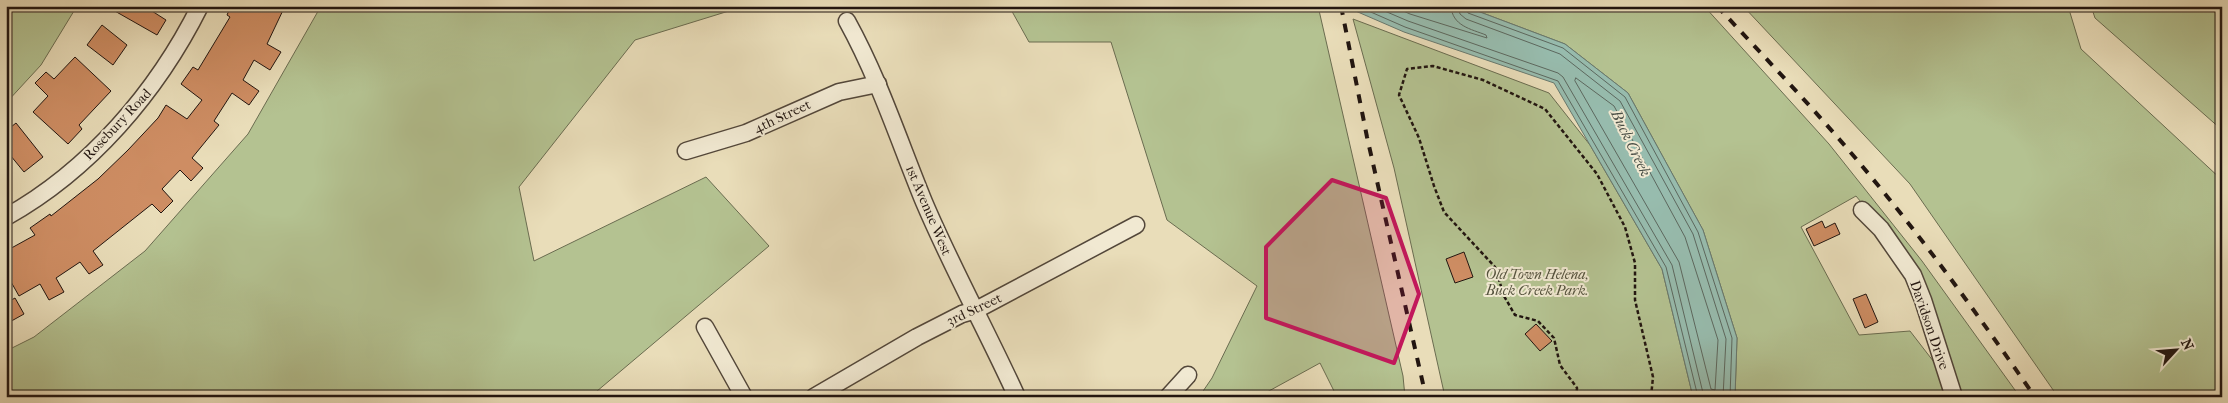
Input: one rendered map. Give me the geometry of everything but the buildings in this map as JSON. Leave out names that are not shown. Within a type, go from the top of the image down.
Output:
[{"type":"street","name":"Rosebury Road","points":[[6,217],[65,176],[112,133],[143,98],[159,76],[190,27],[200,6]]},
{"type":"street","name":"1st Avenue West","points":[[847,21],[878,84],[924,202],[947,254],[1017,397]]},
{"type":"street","name":"4th Street","points":[[686,151],[746,133],[839,92],[878,84]]},
{"type":"street","name":"Davidson Drive","points":[[1862,210],[1881,230],[1912,276],[1923,300],[1954,397]]},
{"type":"street","name":"3rd Street","points":[[814,397],[917,337],[962,314],[976,310],[1136,225]]},
{"type":"street","points":[[705,327],[744,397]]},
{"type":"street","points":[[1168,397],[1188,375]]},
{"type":"path","points":[[1576,397],[1577,388],[1560,365],[1554,338],[1538,321],[1514,315],[1504,296],[1495,267],[1444,212],[1419,138],[1399,95],[1407,69],[1433,66],[1475,78],[1545,109],[1597,174],[1625,228],[1635,263],[1636,300],[1653,377],[1652,397]]},
{"type":"highlighted area","points":[[1332,180],[1386,198],[1419,294],[1394,363],[1266,318],[1266,247]]},
{"type":"green space","points":[[6,6],[77,6],[41,65],[6,103]]},
{"type":"green space","points":[[321,6],[745,6],[635,40],[519,187],[534,261],[706,177],[769,246],[590,397],[6,397],[6,351],[34,337],[145,251],[248,134]]},
{"type":"green space","points":[[1009,6],[1318,6],[1403,376],[1405,397],[1337,397],[1320,363],[1258,397],[1199,397],[1212,378],[1257,286],[1167,220],[1111,42],[1029,42]]},
{"type":"green space","points":[[1464,6],[1704,6],[1829,144],[1922,261],[2020,397],[1959,397],[1913,265],[1856,196],[1801,227],[1859,335],[1910,331],[1937,366],[1946,397],[1886,397],[1884,392],[1871,397],[1735,397],[1737,338],[1703,230],[1628,93],[1565,44]]},
{"type":"green space","points":[[1743,6],[2068,6],[2081,49],[2222,180],[2222,397],[2058,397],[1910,184]]},
{"type":"green space","points":[[2091,6],[2222,6],[2222,130],[2095,18]]},
{"type":"green space","name":"Old Town Helena, Buck Creek Park.","points":[[1353,19],[1549,93],[1590,145],[1662,269],[1693,397],[1445,397],[1394,168]]},
{"type":"water","name":"Buck Creek","points":[[1344,6],[1464,6],[1565,44],[1628,93],[1703,230],[1737,338],[1735,397],[1693,397],[1662,269],[1554,83],[1404,32]]},
{"type":"railway","points":[[1341,6],[1367,137],[1426,397]]},
{"type":"railway","points":[[1717,6],[1815,112],[1894,204],[1956,286],[2035,397]]}]
